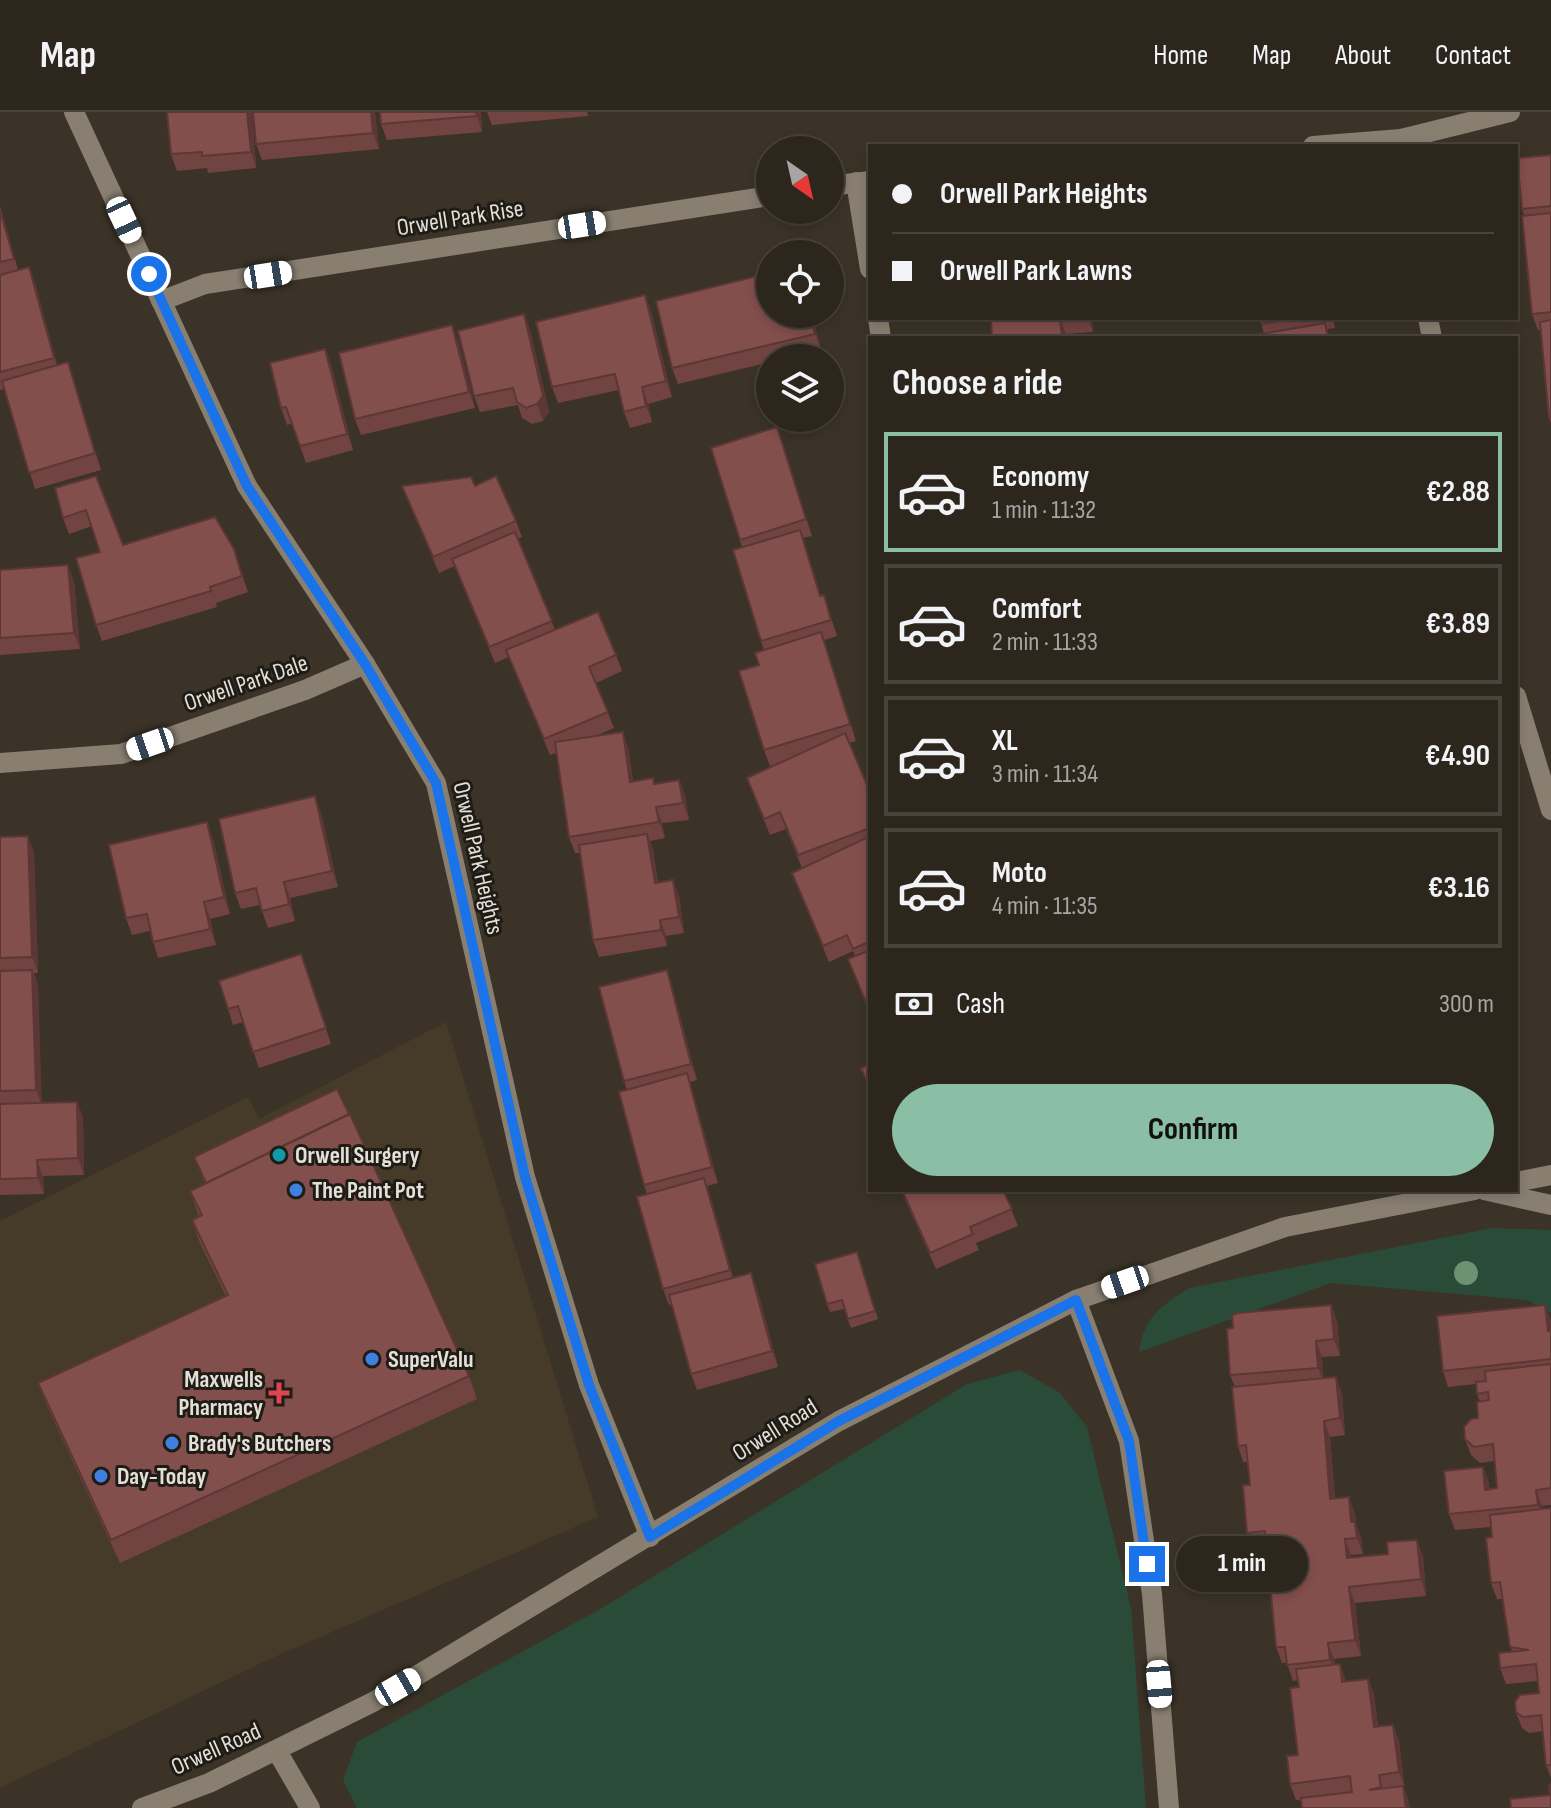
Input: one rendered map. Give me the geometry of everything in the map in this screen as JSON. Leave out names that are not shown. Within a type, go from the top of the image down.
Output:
[{"type":"street","name":"Orwell Park Heights","points":[[74,112],[247,486],[365,664],[436,783],[525,1177],[589,1385],[650,1537]]},
{"type":"street","points":[[1358,144],[1402,142],[1510,112]]},
{"type":"street","points":[[863,182],[868,244]]},
{"type":"street","name":"Orwell Park Rise","points":[[161,301],[205,284],[756,198]]},
{"type":"street","name":"Orwell Park Dale","points":[[0,763],[121,754],[305,690],[365,664]]},
{"type":"street","points":[[1518,703],[1551,810]]},
{"type":"street","points":[[1518,1182],[1551,1175]]},
{"type":"street","name":"Orwell Road","points":[[142,1808],[209,1783],[373,1702],[839,1421],[1076,1300],[1285,1227],[1465,1192]]},
{"type":"street","points":[[1493,1192],[1551,1205]]},
{"type":"street","points":[[1076,1300],[1129,1441],[1152,1594],[1169,1808]]},
{"type":"street","points":[[277,1751],[310,1808]]},
{"type":"shaded area","points":[[446,1022],[598,1517],[272,1658],[0,1788],[0,1221],[248,1097],[259,1119]]},
{"type":"green space","points":[[1492,1228],[1551,1230],[1551,1313],[1527,1300],[1331,1283],[1139,1352],[1145,1330],[1155,1314],[1189,1288]]},
{"type":"green space","points":[[1020,1370],[1060,1393],[1087,1427],[1131,1608],[1146,1808],[357,1808],[343,1780],[357,1742],[602,1608],[967,1384]]},
{"type":"building","points":[[167,112],[247,112],[251,152],[202,156],[202,152],[171,154]]},
{"type":"building","points":[[253,112],[371,112],[373,133],[256,144]]},
{"type":"building","points":[[380,112],[476,112],[477,116],[381,124]]},
{"type":"building","points":[[1551,155],[1551,206],[1522,209],[1518,158]]},
{"type":"building","points":[[0,210],[14,259],[0,262]]},
{"type":"building","points":[[1551,213],[1551,312],[1532,314],[1522,216]]},
{"type":"building","points":[[29,267],[54,358],[0,372],[0,275]]},
{"type":"building","points":[[756,276],[756,328],[814,328],[815,334],[773,344],[756,344],[756,348],[672,368],[656,301]]},
{"type":"building","points":[[645,295],[666,381],[642,387],[646,406],[624,412],[615,374],[552,387],[536,322]]},
{"type":"building","points":[[524,314],[543,396],[537,404],[526,408],[517,402],[513,388],[474,396],[458,331]]},
{"type":"building","points":[[991,320],[1060,320],[1062,336],[992,336]]},
{"type":"building","points":[[1260,320],[1284,320],[1261,324]]},
{"type":"building","points":[[1551,320],[1551,417],[1549,418],[1540,322]]},
{"type":"building","points":[[1325,323],[1328,336],[1256,336]]},
{"type":"building","points":[[452,325],[469,392],[355,419],[339,353]]},
{"type":"building","points":[[325,349],[347,434],[300,446],[286,407],[281,408],[270,363]]},
{"type":"building","points":[[68,362],[95,453],[29,473],[2,381]]},
{"type":"building","points":[[761,432],[779,432],[806,519],[740,540],[711,448]]},
{"type":"building","points":[[96,476],[123,545],[215,517],[234,549],[242,576],[210,587],[211,591],[96,625],[76,558],[100,552],[86,510],[63,518],[55,488]]},
{"type":"building","points":[[496,476],[516,521],[433,557],[402,486],[471,477],[475,486]]},
{"type":"building","points":[[800,530],[820,596],[824,595],[831,620],[761,641],[733,550]]},
{"type":"building","points":[[515,532],[552,621],[489,647],[452,559]]},
{"type":"building","points":[[68,565],[74,633],[0,638],[0,570]]},
{"type":"building","points":[[598,612],[616,655],[589,667],[608,712],[544,739],[506,650]]},
{"type":"building","points":[[821,632],[850,724],[764,750],[739,671],[759,665],[755,653]]},
{"type":"building","points":[[623,732],[630,782],[653,778],[654,784],[679,780],[683,803],[656,807],[659,822],[569,837],[555,742]]},
{"type":"building","points":[[845,733],[868,787],[868,829],[798,855],[780,812],[764,819],[747,778]]},
{"type":"building","points":[[315,796],[332,871],[284,882],[289,904],[262,911],[256,888],[235,893],[219,819]]},
{"type":"building","points":[[207,822],[224,897],[204,902],[210,929],[153,942],[147,914],[126,918],[109,845]]},
{"type":"building","points":[[647,834],[655,883],[673,880],[679,917],[660,920],[661,930],[593,940],[579,845]]},
{"type":"building","points":[[28,836],[32,957],[0,958],[0,837]]},
{"type":"building","points":[[868,837],[868,942],[853,949],[847,935],[823,946],[792,873]]},
{"type":"building","points":[[868,951],[868,1007],[848,959]]},
{"type":"building","points":[[301,954],[326,1028],[253,1052],[238,1006],[228,1009],[219,981]]},
{"type":"building","points":[[32,970],[36,1090],[0,1091],[0,971]]},
{"type":"building","points":[[667,970],[691,1064],[624,1081],[599,987]]},
{"type":"building","points":[[868,1066],[868,1084],[861,1068]]},
{"type":"building","points":[[687,1073],[712,1167],[644,1185],[619,1092]]},
{"type":"building","points":[[337,1089],[349,1114],[206,1183],[194,1157]]},
{"type":"building","points":[[77,1102],[78,1158],[37,1160],[38,1178],[0,1179],[0,1104]]},
{"type":"building","points":[[350,1114],[469,1376],[111,1540],[38,1383],[228,1295],[192,1220],[202,1215],[190,1191]]},
{"type":"building","points":[[704,1178],[730,1270],[663,1289],[637,1197]]},
{"type":"building","points":[[903,1192],[1004,1192],[1012,1209],[970,1227],[973,1234],[930,1253]]},
{"type":"building","points":[[857,1252],[875,1311],[848,1319],[842,1300],[827,1304],[815,1264]]},
{"type":"building","points":[[751,1273],[772,1351],[691,1374],[669,1295]]},
{"type":"building","points":[[1331,1305],[1334,1339],[1316,1341],[1318,1368],[1230,1375],[1227,1329],[1233,1328],[1232,1315]]},
{"type":"building","points":[[1545,1305],[1548,1331],[1551,1331],[1551,1359],[1443,1371],[1437,1316]]},
{"type":"building","points":[[1551,1364],[1551,1488],[1536,1490],[1538,1505],[1449,1514],[1444,1471],[1483,1467],[1485,1490],[1497,1488],[1493,1444],[1474,1447],[1465,1439],[1464,1427],[1471,1419],[1478,1418],[1477,1402],[1489,1400],[1488,1392],[1477,1394],[1476,1382],[1486,1381],[1485,1371]]},
{"type":"building","points":[[1336,1377],[1340,1418],[1324,1421],[1330,1499],[1349,1497],[1351,1522],[1355,1522],[1357,1538],[1345,1539],[1347,1558],[1388,1554],[1387,1542],[1417,1540],[1421,1579],[1349,1587],[1355,1640],[1328,1643],[1330,1660],[1287,1665],[1285,1647],[1276,1647],[1265,1531],[1247,1533],[1243,1485],[1250,1485],[1246,1445],[1238,1446],[1232,1387]]},
{"type":"building","points":[[1551,1508],[1551,1765],[1546,1765],[1541,1715],[1523,1717],[1516,1712],[1515,1702],[1520,1695],[1539,1693],[1536,1664],[1500,1668],[1499,1653],[1529,1650],[1510,1647],[1500,1582],[1491,1583],[1486,1538],[1492,1537],[1490,1515]]},
{"type":"building","points":[[1340,1664],[1342,1682],[1368,1679],[1374,1727],[1393,1725],[1399,1772],[1379,1775],[1381,1787],[1369,1790],[1403,1786],[1406,1808],[1302,1808],[1301,1798],[1352,1792],[1350,1776],[1290,1784],[1287,1756],[1298,1755],[1290,1688],[1299,1687],[1296,1669]]},
{"type":"building","points":[[1551,1784],[1551,1808],[1511,1808],[1510,1799],[1550,1795]]},
{"type":"place","name":"Orwell Surgery","points":[[279,1155]]},
{"type":"place","name":"The Paint Pot","points":[[296,1190]]},
{"type":"place","name":"SuperValu","points":[[372,1359]]},
{"type":"place","name":"Maxwells Pharmacy","points":[[279,1393]]},
{"type":"place","name":"Brady's Butchers","points":[[172,1443]]},
{"type":"place","name":"Day-Today","points":[[101,1476]]},
{"type":"route","points":[[149,274],[247,486],[365,664],[436,783],[525,1177],[589,1385],[650,1537],[839,1421],[1076,1300],[1129,1441],[1147,1564]]}]
